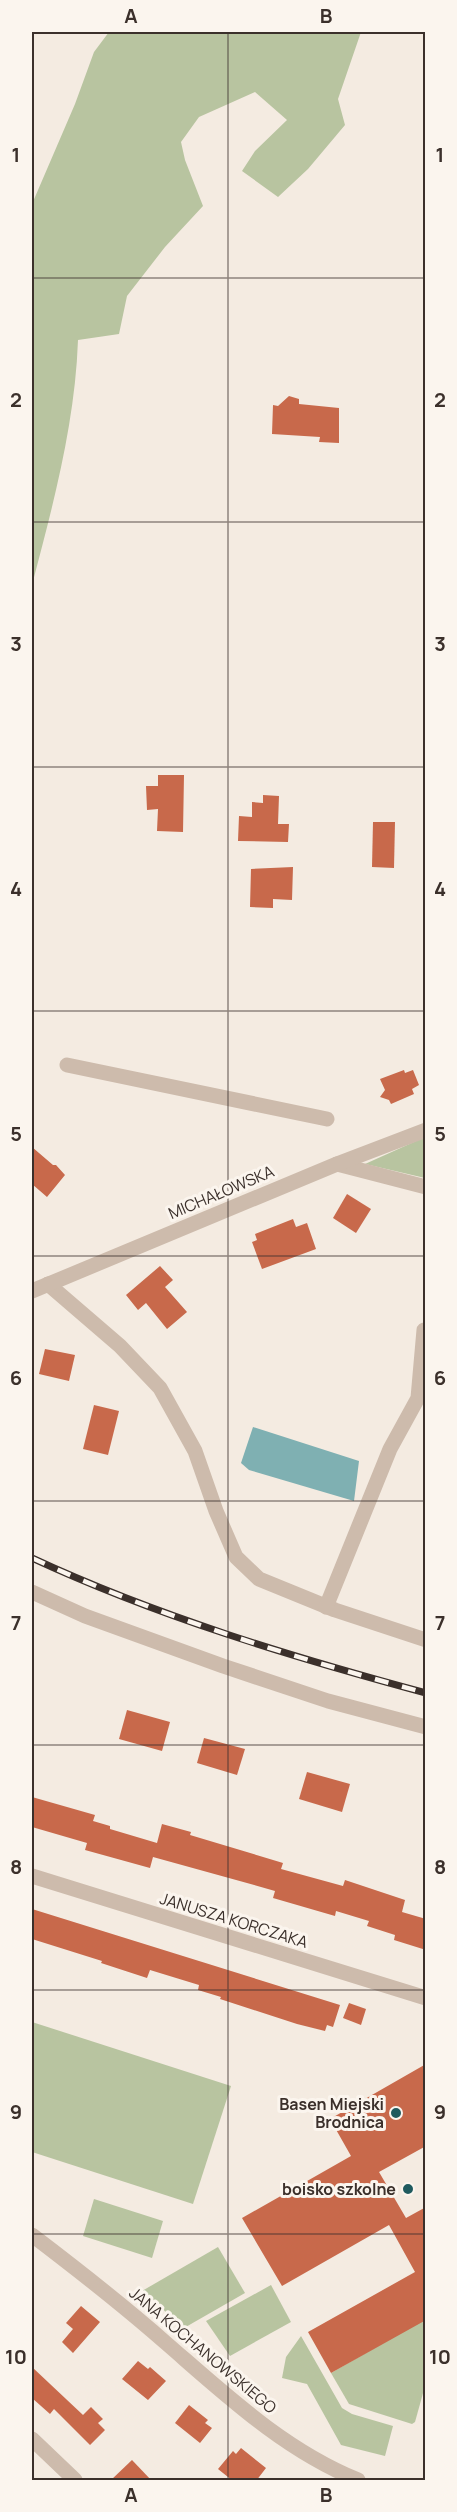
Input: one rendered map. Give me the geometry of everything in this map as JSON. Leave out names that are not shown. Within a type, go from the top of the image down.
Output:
[{"type":"street","points":[[67,1065],[327,1119]]},
{"type":"street","name":"MICHAŁOWSKA","points":[[32,1291],[337,1164],[426,1130]]},
{"type":"street","points":[[337,1164],[426,1187]]},
{"type":"street","points":[[48,1284],[120,1346],[160,1388],[195,1451],[216,1511],[236,1557],[259,1579],[326,1607],[426,1640]]},
{"type":"street","points":[[326,1607],[390,1449],[418,1398],[424,1330]]},
{"type":"street","points":[[32,1592],[85,1616],[233,1669],[328,1701],[426,1727]]},
{"type":"street","name":"JANUSZA KORCZAKA","points":[[32,1876],[426,1998]]},
{"type":"street","name":"JANA KOCHANOWSKIEGO","points":[[32,2235],[101,2287],[258,2422],[306,2455],[358,2481]]},
{"type":"street","points":[[32,2439],[75,2481]]},
{"type":"green space","points":[[109,32],[361,32],[338,99],[345,125],[308,169],[278,197],[242,171],[255,151],[287,120],[255,92],[199,117],[181,142],[185,160],[203,206],[165,247],[127,296],[119,334],[78,340],[68,433],[32,585],[32,204],[75,104],[94,52]]},
{"type":"green space","points":[[425,1137],[425,1178],[365,1164]]},
{"type":"green space","points":[[32,2022],[231,2086],[193,2204],[32,2152]]},
{"type":"green space","points":[[94,2199],[163,2221],[152,2258],[83,2236]]},
{"type":"green space","points":[[218,2247],[245,2293],[184,2328],[142,2291]]},
{"type":"green space","points":[[271,2285],[291,2322],[230,2356],[206,2321]]},
{"type":"green space","points":[[425,2319],[425,2386],[415,2422],[412,2424],[349,2404],[331,2373]]},
{"type":"green space","points":[[301,2336],[342,2408],[352,2414],[393,2426],[385,2456],[341,2445],[307,2384],[282,2378],[286,2357]]},
{"type":"water","points":[[253,1427],[359,1461],[354,1501],[249,1470],[241,1463]]},
{"type":"building","points":[[289,396],[299,399],[299,404],[339,408],[339,443],[319,442],[320,437],[272,434],[273,405],[278,406]]},
{"type":"building","points":[[158,775],[184,775],[183,832],[157,831],[158,809],[147,810],[146,786],[158,786]]},
{"type":"building","points":[[263,795],[279,796],[278,824],[289,824],[288,842],[238,841],[239,816],[252,817],[252,802],[263,803]]},
{"type":"building","points":[[373,822],[395,822],[394,868],[372,867]]},
{"type":"building","points":[[293,867],[292,900],[273,899],[273,908],[250,907],[251,869]]},
{"type":"building","points":[[404,1070],[405,1073],[413,1070],[419,1085],[412,1089],[414,1094],[391,1104],[389,1100],[380,1097],[385,1090],[380,1079]]},
{"type":"building","points":[[32,1147],[56,1165],[65,1175],[47,1197],[32,1184]]},
{"type":"building","points":[[347,1194],[371,1209],[356,1233],[333,1218]]},
{"type":"building","points":[[293,1219],[296,1227],[307,1223],[316,1249],[262,1269],[252,1242],[257,1240],[255,1234]]},
{"type":"building","points":[[160,1266],[173,1280],[165,1287],[187,1312],[167,1329],[146,1303],[138,1310],[126,1295]]},
{"type":"building","points":[[45,1349],[75,1355],[69,1381],[39,1374]]},
{"type":"building","points":[[94,1405],[119,1411],[108,1455],[83,1449]]},
{"type":"building","points":[[127,1710],[170,1722],[162,1751],[119,1739]]},
{"type":"building","points":[[204,1738],[245,1749],[237,1775],[197,1763]]},
{"type":"building","points":[[307,1772],[350,1784],[342,1812],[299,1799]]},
{"type":"building","points":[[32,1797],[95,1815],[93,1821],[110,1826],[110,1829],[157,1843],[162,1824],[191,1832],[190,1835],[283,1863],[281,1869],[343,1886],[345,1880],[405,1900],[402,1912],[426,1919],[426,1950],[394,1940],[395,1935],[367,1926],[369,1921],[336,1911],[335,1916],[273,1898],[275,1891],[153,1857],[150,1868],[85,1850],[87,1843],[32,1827]]},
{"type":"building","points":[[32,1909],[340,2005],[333,2027],[327,2025],[325,2031],[297,2024],[220,1999],[221,1997],[198,1990],[199,1985],[150,1970],[147,1978],[32,1939]]},
{"type":"building","points":[[349,2003],[366,2009],[361,2025],[343,2018]]},
{"type":"building","points":[[426,2064],[426,2146],[379,2172],[406,2218],[426,2207],[426,2320],[331,2373],[308,2332],[415,2272],[389,2225],[282,2286],[242,2218],[351,2156],[330,2119]]},
{"type":"building","points":[[81,2306],[100,2322],[73,2353],[62,2342],[73,2329],[66,2323]]},
{"type":"building","points":[[138,2361],[148,2369],[150,2367],[166,2381],[148,2400],[122,2379]]},
{"type":"building","points":[[32,2367],[83,2415],[91,2407],[103,2419],[98,2423],[105,2430],[90,2445],[54,2409],[50,2414],[32,2398]]},
{"type":"building","points":[[189,2405],[208,2420],[205,2423],[212,2428],[200,2443],[175,2423]]},
{"type":"building","points":[[241,2448],[266,2468],[256,2481],[233,2481],[218,2469],[233,2451],[236,2454]]},
{"type":"building","points":[[132,2460],[152,2481],[110,2481]]},
{"type":"railway","points":[[32,1558],[176,1617],[275,1650],[426,1693]]},
{"type":"place","name":"Basen Miejski Brodnica","points":[[396,2113]]},
{"type":"place","name":"boisko szkolne","points":[[408,2189]]}]
